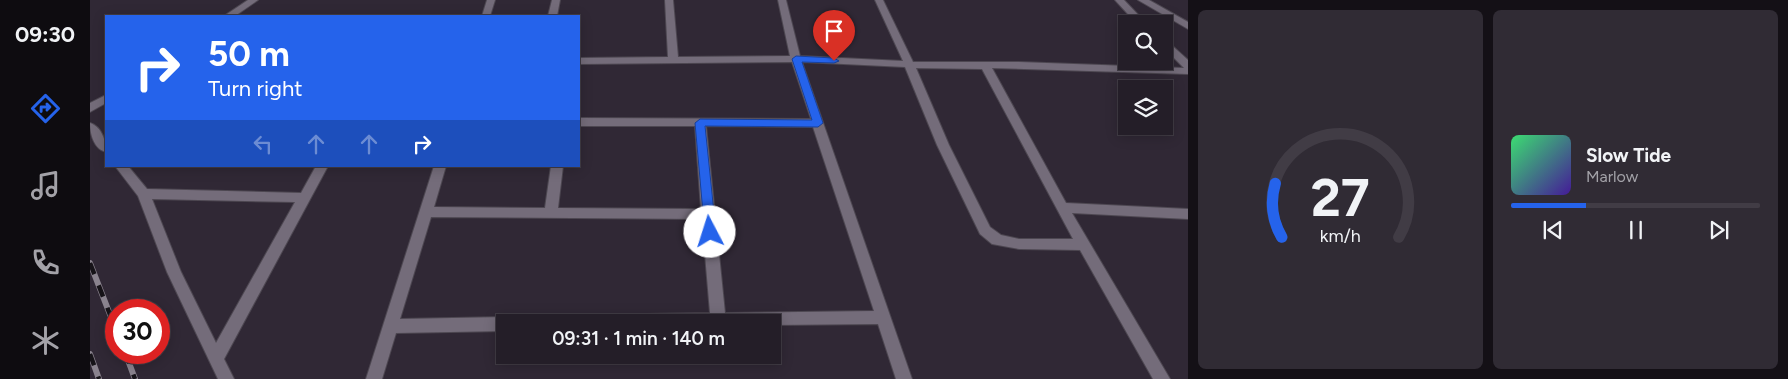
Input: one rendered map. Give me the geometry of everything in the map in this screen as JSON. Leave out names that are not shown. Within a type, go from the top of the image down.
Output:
[{"type":"street","points":[[232,15],[254,0]]},
{"type":"street","points":[[486,15],[491,0]]},
{"type":"street","points":[[552,15],[556,0]]},
{"type":"street","points":[[669,0],[673,60]]},
{"type":"street","points":[[782,0],[796,59],[904,379]]},
{"type":"street","points":[[879,0],[943,144],[985,230],[997,240],[1019,244],[1084,245]]},
{"type":"street","points":[[1118,0],[1134,15]]},
{"type":"street","points":[[1142,0],[1188,26]]},
{"type":"street","points":[[1173,52],[1188,66]]},
{"type":"street","points":[[580,60],[796,59],[1188,72]]},
{"type":"street","points":[[985,65],[1062,208],[1162,379]]},
{"type":"street","points":[[90,108],[105,99]]},
{"type":"street","points":[[580,122],[818,123]]},
{"type":"street","points":[[700,123],[717,314]]},
{"type":"street","points":[[90,127],[105,147]]},
{"type":"street","points":[[122,167],[144,194],[174,272],[226,379]]},
{"type":"street","points":[[216,359],[321,167]]},
{"type":"street","points":[[374,379],[440,167]]},
{"type":"street","points":[[551,213],[557,167]]},
{"type":"street","points":[[144,194],[304,198]]},
{"type":"street","points":[[1062,208],[1188,214]]},
{"type":"street","points":[[425,212],[708,214]]},
{"type":"street","points":[[781,319],[883,317]]},
{"type":"street","points":[[390,326],[496,324]]},
{"type":"railway","points":[[90,263],[105,302]]},
{"type":"railway","points":[[90,354],[99,379]]},
{"type":"railway","points":[[129,364],[135,379]]},
{"type":"route","points":[[710,232],[700,123],[818,123],[796,59],[834,61]]}]
